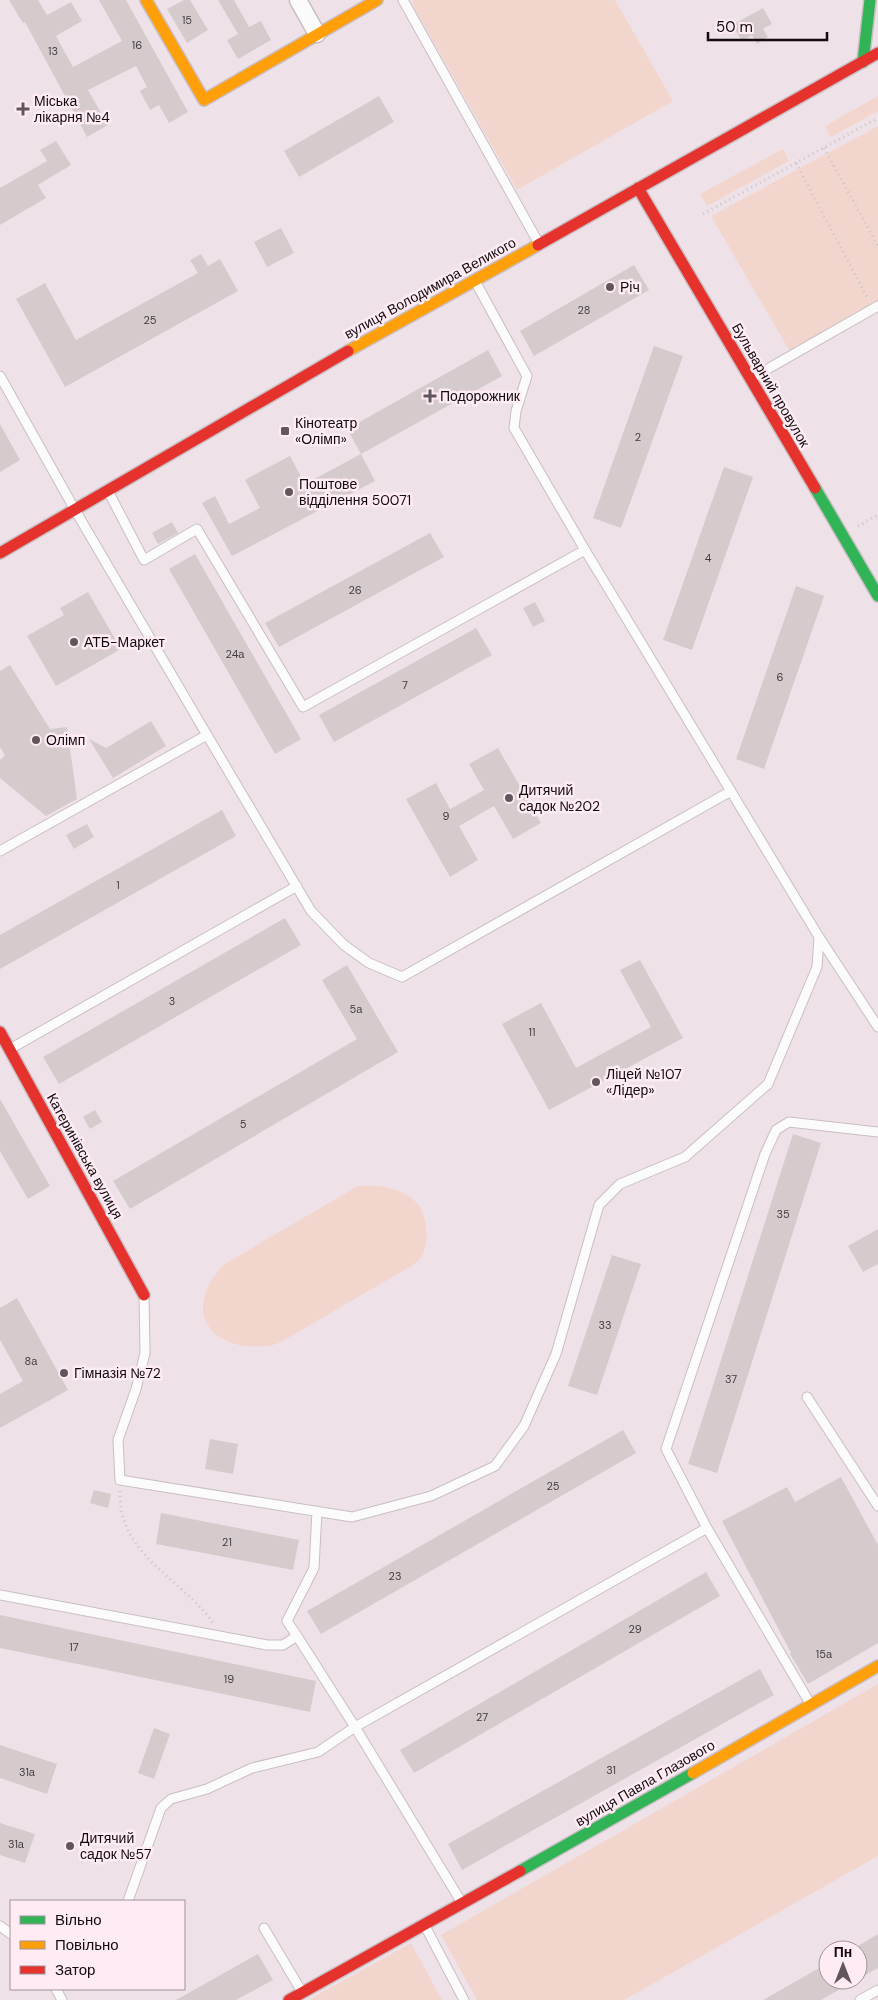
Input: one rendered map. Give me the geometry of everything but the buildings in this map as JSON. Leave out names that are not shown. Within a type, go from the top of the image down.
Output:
[{"type":"street","points":[[146,0],[204,100],[377,0]]},
{"type":"street","points":[[298,0],[317,34]]},
{"type":"street","points":[[863,62],[870,0]]},
{"type":"street","name":"вулиця Володимира Великого","points":[[0,553],[267,397],[878,53]]},
{"type":"street","name":"Бульварний провулок","points":[[638,188],[878,596]]},
{"type":"street","name":"Катеринівська вулиця","points":[[0,1032],[144,1295]]},
{"type":"street","name":"вулиця Павла Глазового","points":[[289,2000],[425,1925],[878,1666]]},
{"type":"lane","points":[[402,0],[539,244]]},
{"type":"lane","points":[[474,280],[527,376],[516,411],[514,428],[584,550],[819,937],[878,1027]]},
{"type":"lane","points":[[750,379],[875,307]]},
{"type":"lane","points":[[0,376],[75,510],[311,911],[344,945],[369,963],[402,977],[731,791]]},
{"type":"lane","points":[[108,490],[144,560],[196,529],[303,707],[584,550]]},
{"type":"lane","points":[[0,852],[206,735]]},
{"type":"lane","points":[[10,1049],[296,886]]},
{"type":"lane","points":[[144,1295],[145,1353],[136,1389],[118,1440],[120,1480],[352,1517],[431,1496],[495,1466],[524,1426],[556,1354],[599,1205],[620,1184],[685,1157],[768,1084],[817,967],[819,937]]},
{"type":"lane","points":[[811,1705],[707,1528],[666,1449],[765,1154],[776,1130],[790,1122],[878,1132]]},
{"type":"lane","points":[[807,1397],[878,1506]]},
{"type":"lane","points":[[317,1511],[314,1568],[286,1621],[355,1727],[462,1903]]},
{"type":"lane","points":[[128,1900],[161,1808],[171,1799],[207,1789],[252,1768],[318,1752],[355,1727],[707,1528]]},
{"type":"lane","points":[[0,1594],[267,1645],[283,1645],[297,1636]]},
{"type":"lane","points":[[425,1925],[464,2000]]},
{"type":"lane","points":[[264,1928],[303,1992]]},
{"type":"lane","points":[[860,2000],[878,1990]]},
{"type":"path","points":[[703,214],[878,118]]},
{"type":"path","points":[[824,148],[878,246]]},
{"type":"path","points":[[796,163],[875,307]]},
{"type":"path","points":[[120,1480],[119,1499],[130,1536],[165,1577],[189,1596],[206,1613],[217,1628],[217,1636]]},
{"type":"shaded area","points":[[413,0],[615,0],[673,101],[517,190],[412,4]]},
{"type":"shaded area","points":[[878,96],[878,111],[831,137],[825,126]]},
{"type":"shaded area","points":[[878,126],[878,306],[792,355],[711,216]]},
{"type":"shaded area","points":[[783,149],[789,161],[707,206],[700,194]]},
{"type":"shaded area","points":[[358,1186],[389,1188],[405,1194],[416,1202],[423,1214],[427,1237],[421,1257],[413,1265],[279,1343],[252,1347],[238,1345],[214,1333],[206,1323],[203,1310],[205,1295],[210,1283],[223,1265]]},
{"type":"shaded area","points":[[878,1684],[878,1856],[624,2000],[477,2000],[441,1935]]},
{"type":"shaded area","points":[[411,1943],[442,2000],[308,2000]]},
{"type":"traffic: fast","points":[[863,62],[870,0]]},
{"type":"traffic: fast","points":[[815,488],[878,596]]},
{"type":"traffic: fast","points":[[520,1871],[693,1773]]},
{"type":"traffic: slow","points":[[146,0],[204,100],[377,0]]},
{"type":"traffic: slow","points":[[348,351],[538,245]]},
{"type":"traffic: slow","points":[[693,1773],[878,1666]]},
{"type":"traffic: jam","points":[[538,245],[878,53]]},
{"type":"traffic: jam","points":[[638,188],[815,488]]},
{"type":"traffic: jam","points":[[0,553],[348,351]]},
{"type":"traffic: jam","points":[[0,1032],[144,1295]]},
{"type":"traffic: jam","points":[[289,2000],[520,1871]]},
{"type":"place","name":"Міська лікарня №4","points":[[23,109]]},
{"type":"place","name":"Річ","points":[[610,287]]},
{"type":"place","name":"Подорожник","points":[[430,396]]},
{"type":"place","name":"Кінотеатр «Олімп»","points":[[285,431]]},
{"type":"place","name":"Поштове відділення 50071","points":[[289,492]]},
{"type":"place","name":"АТБ-Маркет","points":[[74,642]]},
{"type":"place","name":"Олімп","points":[[36,740]]},
{"type":"place","name":"Дитячий садок №202","points":[[509,798]]},
{"type":"place","name":"Ліцей №107 «Лідер»","points":[[596,1082]]},
{"type":"place","name":"Гімназія №72","points":[[64,1373]]},
{"type":"place","name":"Дитячий садок №57","points":[[70,1846]]}]
